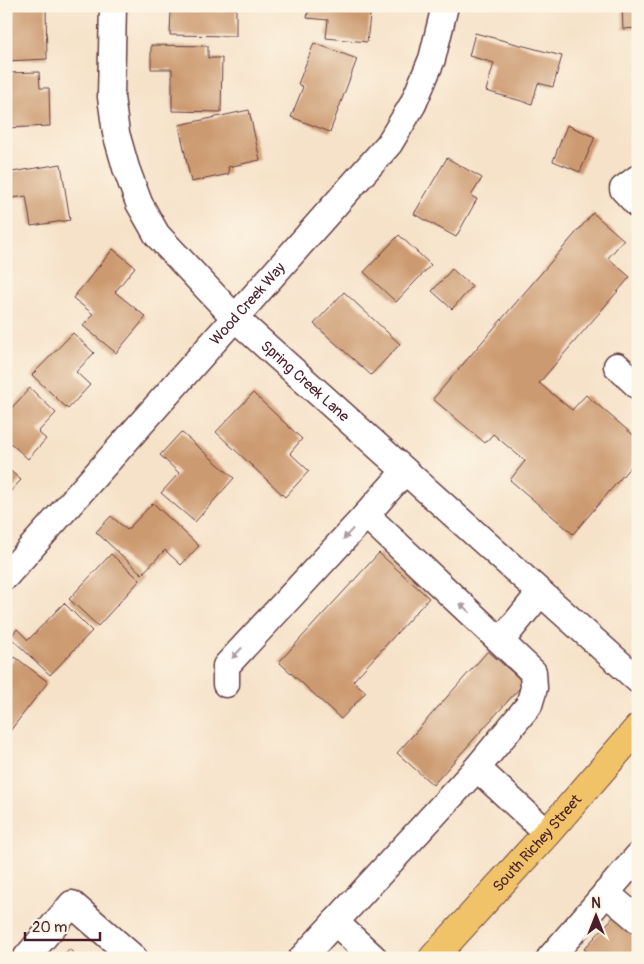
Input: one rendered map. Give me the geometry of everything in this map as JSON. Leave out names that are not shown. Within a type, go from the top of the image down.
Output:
[{"type":"main road","name":"South Richey Street","points":[[434,958],[547,833],[638,728]]},
{"type":"street","name":"Spring Creek Lane","points":[[113,6],[111,97],[116,132],[126,168],[139,203],[157,235],[236,319],[638,680]]},
{"type":"street","name":"Wood Creek Way","points":[[6,576],[236,319],[389,144],[413,104],[432,59],[445,6]]},
{"type":"street","points":[[638,178],[623,189],[638,205]]},
{"type":"street","points":[[617,366],[638,386]]},
{"type":"street","points":[[226,684],[226,666],[405,471]]},
{"type":"street","points":[[302,958],[477,768],[529,705],[534,688],[533,672],[366,515]]},
{"type":"street","points":[[501,641],[540,593]]},
{"type":"street","points":[[477,768],[547,833]]},
{"type":"street","points":[[550,958],[637,859]]},
{"type":"street","points":[[606,893],[638,920]]},
{"type":"street","points":[[26,958],[72,904],[134,958]]},
{"type":"street","points":[[335,922],[374,958]]},
{"type":"building","points":[[6,6],[46,6],[47,59],[6,61]]},
{"type":"building","points":[[182,6],[236,8],[236,36],[170,35],[171,10],[181,10]]},
{"type":"building","points":[[309,6],[371,6],[367,42],[326,38],[328,20],[307,18]]},
{"type":"building","points":[[622,6],[638,6],[638,28],[623,29]]},
{"type":"building","points":[[475,33],[562,56],[553,87],[538,83],[532,104],[486,91],[494,63],[469,56]]},
{"type":"building","points":[[314,43],[357,59],[330,132],[291,117],[303,87],[298,84]]},
{"type":"building","points":[[151,45],[208,46],[208,58],[222,58],[221,112],[172,111],[172,69],[151,69]]},
{"type":"building","points":[[39,72],[40,88],[49,88],[50,126],[6,128],[6,73]]},
{"type":"building","points":[[249,110],[260,160],[228,167],[229,174],[191,182],[179,125]]},
{"type":"building","points":[[567,125],[595,137],[580,172],[553,161]]},
{"type":"building","points":[[447,158],[482,178],[471,196],[477,199],[456,237],[414,214]]},
{"type":"building","points":[[61,164],[70,220],[31,226],[26,196],[6,199],[6,173]]},
{"type":"building","points":[[593,213],[624,240],[608,258],[630,277],[539,383],[572,410],[586,395],[638,439],[638,458],[573,534],[510,480],[525,461],[493,434],[485,443],[433,399]]},
{"type":"building","points":[[399,235],[431,265],[396,302],[364,272]]},
{"type":"building","points":[[113,249],[135,267],[115,292],[146,317],[116,353],[83,326],[93,314],[73,298]]},
{"type":"building","points":[[452,269],[472,287],[452,309],[432,291]]},
{"type":"building","points":[[344,292],[400,344],[371,375],[314,324]]},
{"type":"building","points":[[73,333],[94,353],[76,372],[90,385],[68,409],[32,375]]},
{"type":"building","points":[[30,388],[56,413],[38,432],[46,439],[28,459],[6,439],[6,414]]},
{"type":"building","points":[[253,393],[302,439],[290,453],[309,471],[285,497],[216,432]]},
{"type":"building","points":[[181,432],[234,478],[195,522],[161,493],[179,473],[160,455]]},
{"type":"building","points":[[6,467],[21,480],[6,496]]},
{"type":"building","points":[[153,503],[199,546],[181,565],[165,550],[142,574],[96,532],[111,516],[127,530]]},
{"type":"building","points":[[379,553],[429,598],[353,681],[366,692],[341,719],[279,662]]},
{"type":"building","points":[[111,554],[140,580],[98,626],[69,599]]},
{"type":"building","points":[[64,603],[92,631],[50,675],[10,637],[17,629],[28,640]]},
{"type":"building","points":[[488,651],[524,683],[433,785],[397,753]]},
{"type":"building","points":[[15,657],[48,682],[10,731],[6,728],[6,669]]},
{"type":"building","points":[[618,912],[638,931],[638,958],[594,958],[584,949]]},
{"type":"building","points":[[69,949],[79,958],[61,958]]}]
